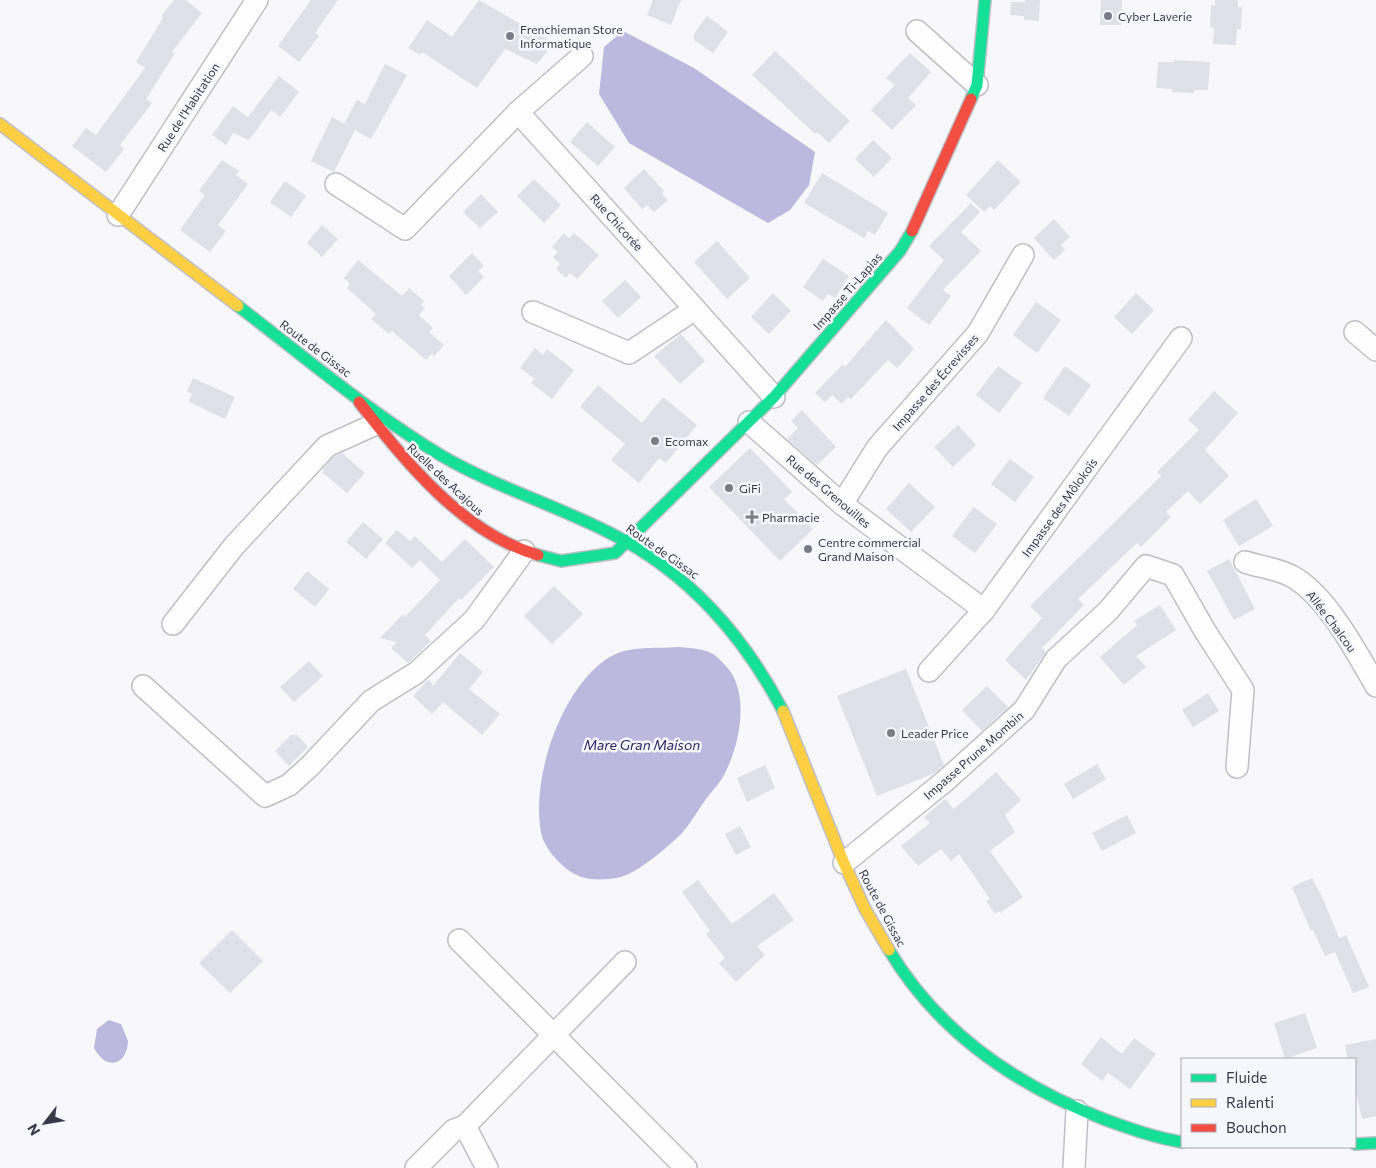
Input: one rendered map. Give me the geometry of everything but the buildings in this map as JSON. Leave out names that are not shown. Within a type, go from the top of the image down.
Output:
[{"type":"main road","name":"Impasse Ti-Lapias","points":[[629,542],[774,397],[900,251],[919,219],[977,85],[985,0]]},
{"type":"main road","name":"Route de Gissac","points":[[0,124],[352,393],[443,456],[486,477],[591,522],[629,542],[686,582],[704,600],[738,642],[774,694],[804,758],[844,863],[895,959],[917,990],[966,1043],[991,1063],[1077,1111],[1181,1142]]},
{"type":"main road","name":"Ruelle des Acajous","points":[[352,393],[398,452],[472,524],[524,551],[561,561],[614,553],[629,542]]},
{"type":"main road","points":[[1356,1144],[1376,1143]]},
{"type":"street","name":"Rue de l'Habitation","points":[[118,215],[257,0]]},
{"type":"street","points":[[917,31],[977,85]]},
{"type":"street","points":[[336,184],[405,229],[518,112],[582,56]]},
{"type":"street","name":"Rue Chicorée","points":[[518,112],[774,397]]},
{"type":"street","name":"Impasse des Écrevisses","points":[[842,504],[877,448],[978,333],[1023,256]]},
{"type":"street","points":[[534,312],[629,353],[695,309]]},
{"type":"street","points":[[1355,332],[1376,350]]},
{"type":"street","name":"Impasse des Môlokoïs","points":[[929,671],[984,610],[1181,338]]},
{"type":"street","name":"Rue des Grenouilles","points":[[749,422],[842,504],[984,610]]},
{"type":"street","points":[[173,624],[234,546],[327,446],[376,424]]},
{"type":"street","points":[[143,686],[265,796],[289,784],[310,766],[371,701],[416,673],[474,620],[524,551]]},
{"type":"street","name":"Allée Chalcou","points":[[1246,562],[1292,576],[1311,590],[1350,641],[1376,686]]},
{"type":"street","name":"Impasse Prune Mombin","points":[[844,863],[945,781],[1024,710],[1056,659],[1108,611],[1146,566],[1173,575],[1243,690],[1237,767]]},
{"type":"street","points":[[459,940],[686,1168]]},
{"type":"street","points":[[416,1168],[454,1130],[465,1126],[626,962]]},
{"type":"street","points":[[1074,1168],[1077,1111]]},
{"type":"street","points":[[465,1126],[487,1168]]},
{"type":"water","points":[[623,31],[694,68],[815,152],[809,185],[790,210],[768,223],[629,143],[599,94],[604,47]]},
{"type":"water","name":"Mare Gran Maison","points":[[678,647],[699,649],[713,654],[733,676],[738,689],[740,718],[735,749],[730,763],[720,781],[682,833],[653,858],[636,870],[621,877],[595,879],[578,876],[566,868],[552,854],[546,846],[541,831],[539,805],[541,782],[546,757],[564,710],[577,689],[608,658],[633,649]]},
{"type":"water","points":[[109,1020],[121,1024],[128,1041],[124,1056],[115,1062],[104,1060],[94,1048],[97,1029]]},
{"type":"traffic: fast","points":[[971,99],[977,85],[985,0]]},
{"type":"traffic: fast","points":[[538,555],[561,561],[615,553],[774,397],[900,251],[912,231]]},
{"type":"traffic: fast","points":[[238,306],[363,403],[442,456],[483,477],[610,533],[638,548],[664,566],[711,608],[731,632],[768,683],[783,711]]},
{"type":"traffic: fast","points":[[889,950],[931,1006],[982,1053],[1011,1073],[1041,1091],[1106,1120],[1153,1136],[1181,1142]]},
{"type":"traffic: fast","points":[[1356,1144],[1376,1143]]},
{"type":"traffic: slow","points":[[0,124],[238,306]]},
{"type":"traffic: slow","points":[[783,711],[843,861],[865,909],[889,950]]},
{"type":"traffic: jam","points":[[912,231],[971,99]]},
{"type":"traffic: jam","points":[[359,402],[416,471],[461,513],[485,531],[511,545],[538,555]]},
{"type":"place","name":"Cyber Laverie","points":[[1108,16]]},
{"type":"place","name":"Frenchieman Store Informatique","points":[[510,36]]},
{"type":"place","name":"Ecomax","points":[[655,441]]},
{"type":"place","name":"GiFi","points":[[729,488]]},
{"type":"place","name":"Pharmacie","points":[[752,517]]},
{"type":"place","name":"Centre commercial Grand Maison","points":[[808,549]]},
{"type":"place","name":"Leader Price","points":[[891,733]]}]
